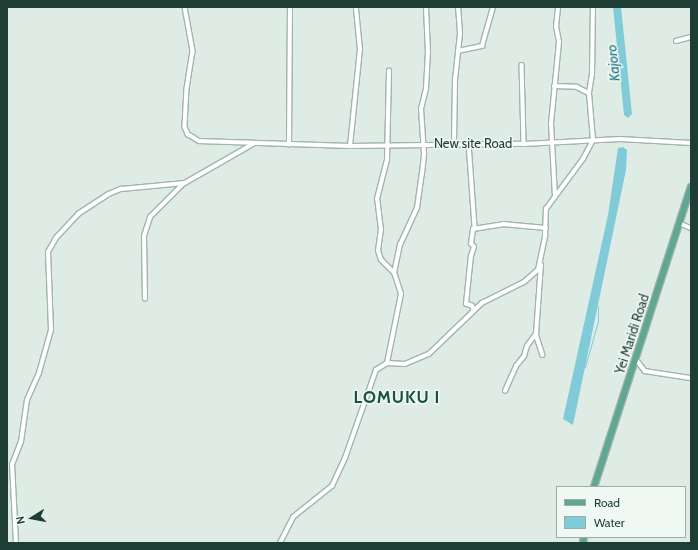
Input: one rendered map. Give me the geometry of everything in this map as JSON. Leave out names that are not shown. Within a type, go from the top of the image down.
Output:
[{"type":"main road","name":"Yei Maridi Road","points":[[594,486],[691,187]]},
{"type":"street","name":"New site Road","points":[[185,7],[193,51],[185,110],[188,134],[199,141],[350,146],[423,143],[524,144],[644,139],[691,143]]},
{"type":"street","points":[[290,7],[290,145]]},
{"type":"street","points":[[394,273],[400,245],[417,208],[423,143],[421,109],[427,82],[426,7]]},
{"type":"street","points":[[454,143],[454,80],[458,50],[458,7]]},
{"type":"street","points":[[458,50],[482,46],[493,7]]},
{"type":"street","points":[[555,197],[552,175],[553,143],[551,124],[559,42],[556,27],[558,7]]},
{"type":"street","points":[[543,355],[536,334],[541,264],[546,228],[546,209],[593,140],[589,93],[592,75],[593,7]]},
{"type":"street","points":[[350,146],[360,50],[356,9]]},
{"type":"street","points":[[676,41],[691,37]]},
{"type":"street","points":[[522,65],[524,144]]},
{"type":"street","points":[[280,543],[293,517],[332,486],[345,458],[374,374],[387,363],[392,334],[401,302],[400,286],[394,273],[381,260],[378,251],[382,230],[377,199],[385,169],[389,71]]},
{"type":"street","points":[[554,86],[577,87],[589,93]]},
{"type":"street","points":[[470,143],[475,227],[472,231],[471,244],[474,247],[471,256],[466,304],[472,306],[474,311]]},
{"type":"street","points":[[145,299],[144,236],[150,217],[185,183],[254,144]]},
{"type":"street","points":[[16,543],[12,464],[21,442],[28,400],[39,373],[50,330],[48,252],[56,238],[78,214],[109,194],[121,189],[185,183]]},
{"type":"street","points":[[679,223],[691,228]]},
{"type":"street","points":[[475,227],[503,224],[546,228]]},
{"type":"street","points":[[387,363],[404,364],[429,354],[492,296],[533,276],[541,264]]},
{"type":"street","points":[[505,392],[516,366],[524,356],[527,346],[536,334]]},
{"type":"street","points":[[636,359],[645,371],[691,378]]},
{"type":"water","points":[[613,7],[621,7],[632,114],[628,118],[624,115]]},
{"type":"water","points":[[623,147],[627,150],[626,170],[573,425],[563,419],[608,215],[618,148]]},
{"type":"waterway","points":[[585,367],[598,321],[598,306]]},
{"type":"district","name":"LOMUKU I","points":[[397,398]]},
{"type":"water label","name":"Kajoro","points":[[613,63]]}]
